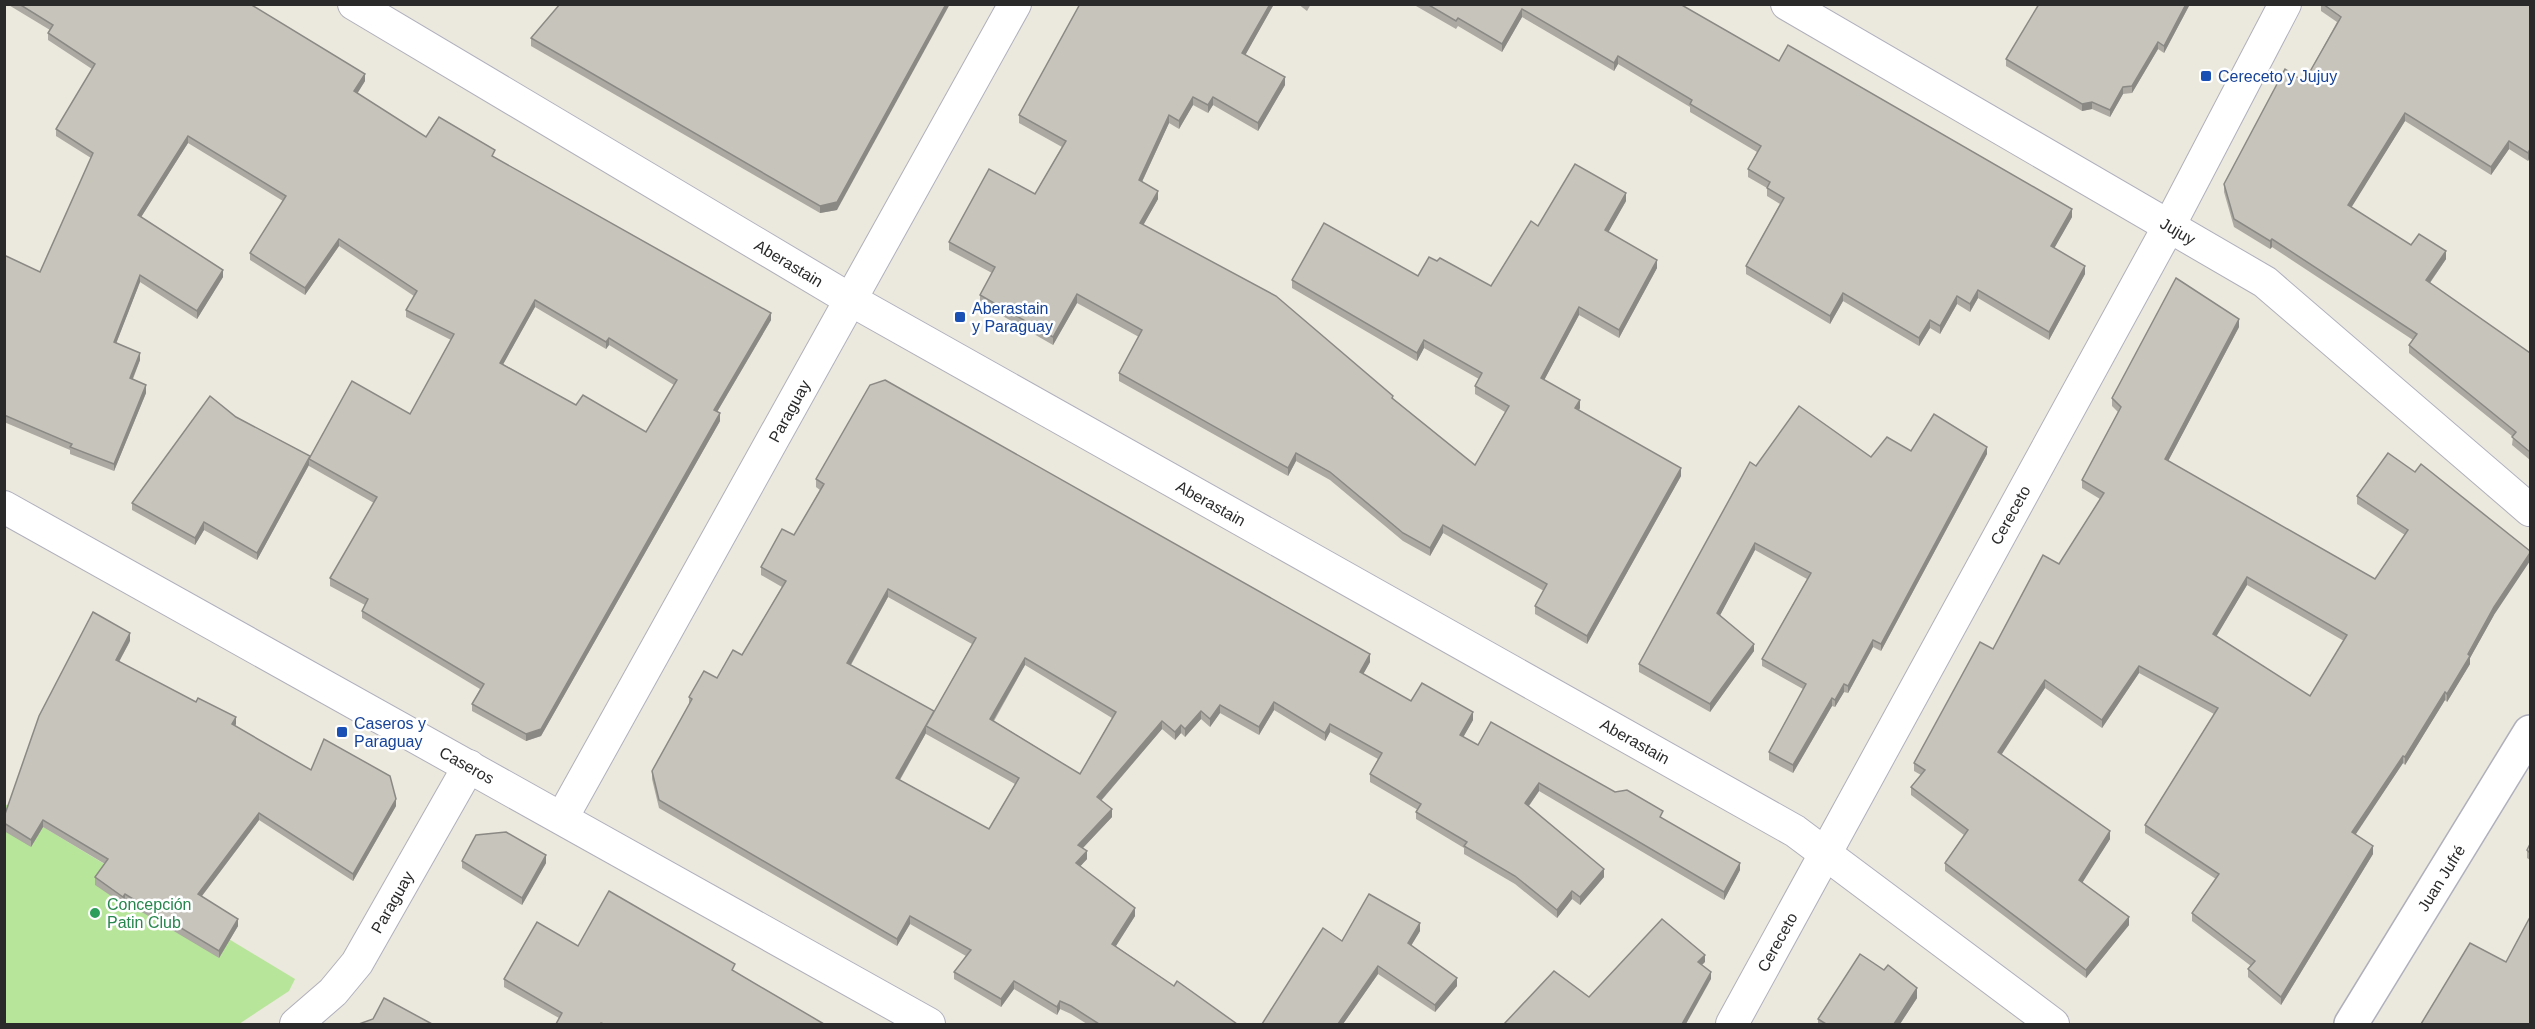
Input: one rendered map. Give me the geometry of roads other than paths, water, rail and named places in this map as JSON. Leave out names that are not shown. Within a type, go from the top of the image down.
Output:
[{"type":"street","name":"Aberastain","points":[[354,4],[851,300],[1795,831],[2053,1024]]},
{"type":"street","name":"Paraguay","points":[[562,818],[1016,4]]},
{"type":"street","name":"Jujuy","points":[[1787,4],[2265,282],[2530,510]]},
{"type":"street","name":"Cereceto","points":[[1732,1024],[2169,226],[2285,4]]},
{"type":"street","name":"Caseros","points":[[4,507],[929,1024]]},
{"type":"street","name":"Juan Jufré","points":[[2351,1024],[2530,732]]},
{"type":"street","name":"Paraguay","points":[[296,1024],[333,992],[357,963],[469,766]]},
{"type":"place","name":"Cereceto y Jujuy","points":[[2206,76]]},
{"type":"place","name":"Aberastain y Paraguay","points":[[960,317]]},
{"type":"place","name":"Caseros y Paraguay","points":[[342,732]]},
{"type":"place","name":"Concepción Patin Club","points":[[95,913]]}]
